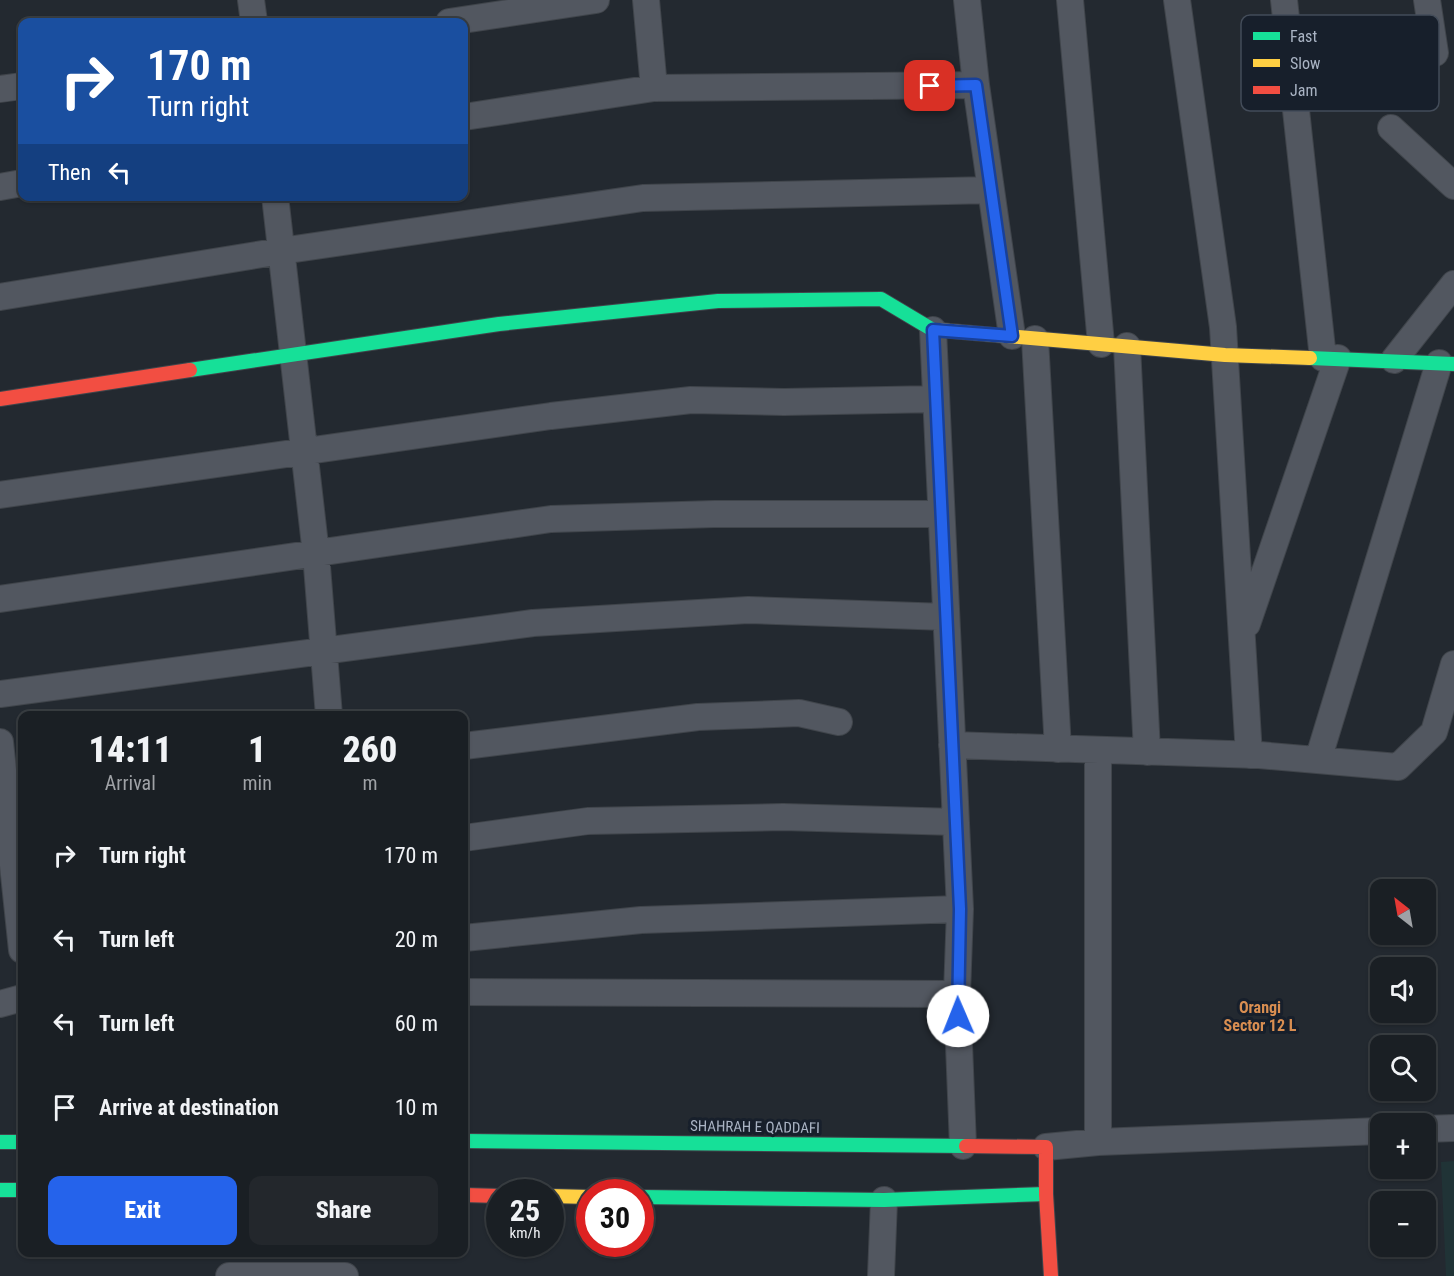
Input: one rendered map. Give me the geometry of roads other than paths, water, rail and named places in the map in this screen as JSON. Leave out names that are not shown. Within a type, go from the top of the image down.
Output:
[{"type":"street","points":[[251,0],[253,18]]},
{"type":"street","points":[[468,19],[596,0]]},
{"type":"street","points":[[646,0],[654,88]]},
{"type":"street","points":[[966,0],[991,190],[1024,338],[1058,749]]},
{"type":"street","points":[[1071,0],[1101,344]]},
{"type":"street","points":[[1177,0],[1223,327],[1249,755]]},
{"type":"street","points":[[1284,0],[1286,15]]},
{"type":"street","points":[[1426,0],[1429,15]]},
{"type":"street","points":[[468,116],[654,88],[976,85]]},
{"type":"street","points":[[0,89],[18,87]]},
{"type":"street","points":[[1242,637],[1331,358],[1299,111]]},
{"type":"street","points":[[1391,128],[1454,186]]},
{"type":"street","points":[[0,187],[18,184]]},
{"type":"street","points":[[0,297],[281,251],[643,198],[991,190]]},
{"type":"street","points":[[276,201],[316,554],[329,711]]},
{"type":"street","points":[[1394,360],[1454,284]]},
{"type":"street","points":[[0,399],[499,324],[718,301],[881,299],[933,330],[1225,355],[1394,360],[1446,364],[1318,760]]},
{"type":"street","points":[[933,330],[960,909],[957,994],[963,1146]]},
{"type":"street","points":[[1127,346],[1148,752]]},
{"type":"street","points":[[0,495],[552,416],[691,400],[784,402],[936,399]]},
{"type":"street","points":[[0,599],[551,519],[714,514],[941,514]]},
{"type":"street","points":[[0,694],[533,622],[748,610],[946,617]]},
{"type":"street","points":[[952,746],[1249,755],[1398,767],[1434,732],[1454,664]]},
{"type":"street","points":[[468,746],[698,717],[799,713],[839,722]]},
{"type":"street","points":[[0,742],[10,796],[13,900],[18,928]]},
{"type":"street","points":[[1098,750],[1098,1142]]},
{"type":"street","points":[[468,837],[588,821],[783,817],[956,822]]},
{"type":"street","points":[[468,938],[640,920],[960,909]]},
{"type":"street","points":[[468,992],[957,994]]},
{"type":"street","points":[[0,1004],[18,999]]},
{"type":"street","points":[[1436,1129],[1454,1128]]},
{"type":"street","points":[[1051,1276],[1046,1148],[1098,1142],[1370,1131]]},
{"type":"street","name":"SHAHRAH E QADDAFI","points":[[468,1141],[1046,1148]]},
{"type":"street","points":[[0,1142],[18,1142]]},
{"type":"street","points":[[0,1190],[18,1191]]},
{"type":"street","points":[[654,1197],[884,1200],[1046,1194]]},
{"type":"street","points":[[468,1195],[486,1196]]},
{"type":"street","points":[[881,1276],[884,1200]]},
{"type":"street","points":[[230,1276],[345,1276]]},
{"type":"district","name":"Orangi Sector 12 L","points":[[1260,1016]]}]
